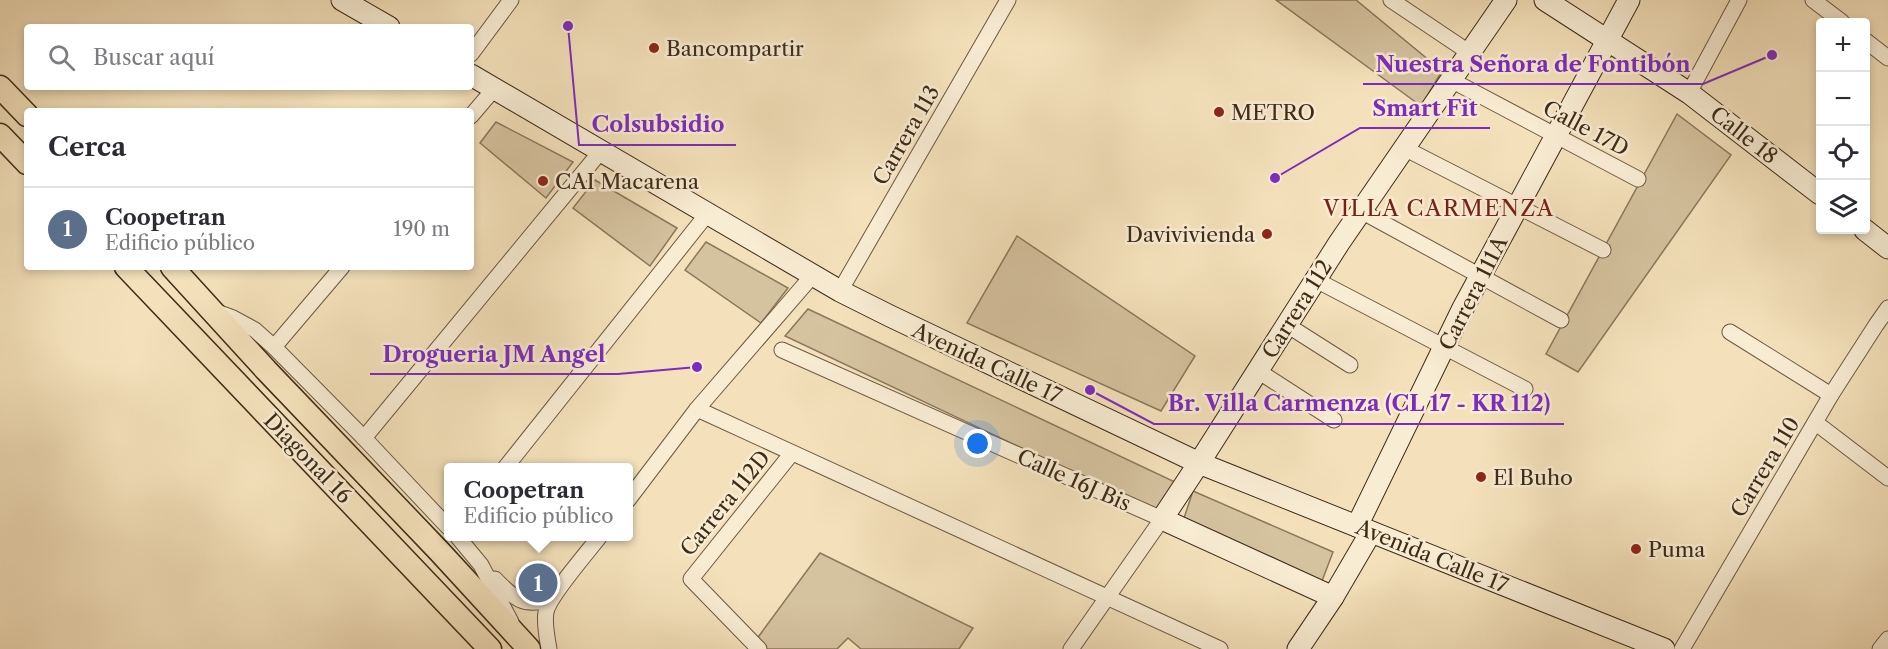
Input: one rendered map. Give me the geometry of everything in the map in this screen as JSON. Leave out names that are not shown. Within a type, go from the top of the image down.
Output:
[{"type":"main road","points":[[0,87],[24,113]]},
{"type":"main road","points":[[0,135],[24,160]]},
{"type":"main road","name":"Diagonal 16","points":[[129,270],[490,649]]},
{"type":"main road","name":"Diagonal 16","points":[[175,270],[523,643]]},
{"type":"street","points":[[342,0],[383,24]]},
{"type":"street","points":[[474,50],[511,0]]},
{"type":"street","name":"Carrera 113","points":[[840,291],[1008,0]]},
{"type":"street","points":[[1391,0],[1470,53]]},
{"type":"street","name":"Carrera 112","points":[[1071,649],[1199,463],[1361,211],[1506,0]]},
{"type":"street","name":"Calle 18","points":[[1545,0],[1689,93],[1816,190]]},
{"type":"street","name":"Carrera 111A","points":[[1298,649],[1333,597],[1444,347],[1629,0]]},
{"type":"street","points":[[1689,93],[1739,0]]},
{"type":"street","points":[[1813,0],[1837,18]]},
{"type":"street","points":[[1870,44],[1888,58]]},
{"type":"street","name":"Avenida Calle 17","points":[[474,77],[840,291],[890,316],[1199,463],[1664,649]]},
{"type":"street","name":"Calle 17D","points":[[1451,80],[1638,180]]},
{"type":"street","points":[[474,112],[494,89]]},
{"type":"street","points":[[1404,148],[1603,249]]},
{"type":"street","points":[[364,438],[601,151]]},
{"type":"street","points":[[1361,211],[1561,320]]},
{"type":"street","points":[[509,463],[708,213]]},
{"type":"street","points":[[1870,234],[1888,248]]},
{"type":"street","points":[[274,346],[339,270]]},
{"type":"street","points":[[633,493],[697,409],[813,275]]},
{"type":"street","points":[[1316,279],[1525,389]]},
{"type":"street","name":"Carrera 110","points":[[1682,649],[1831,395],[1888,308]]},
{"type":"street","name":"Diagonal 16","points":[[213,310],[255,330],[274,346],[444,523]]},
{"type":"street","points":[[1287,325],[1350,365]]},
{"type":"street","points":[[1730,332],[1831,395]]},
{"type":"street","name":"Calle 16J Bis","points":[[782,350],[1333,597]]},
{"type":"street","points":[[1258,371],[1334,420]]},
{"type":"street","points":[[697,409],[1107,597],[1190,643],[1220,649]]},
{"type":"street","points":[[1816,423],[1888,478]]},
{"type":"street","name":"Carrera 112D","points":[[759,649],[692,579],[792,453]]},
{"type":"street","name":"Diagonal 16","points":[[460,541],[481,565],[523,643]]},
{"type":"street","points":[[549,649],[546,612],[552,598],[597,541]]},
{"type":"street","points":[[481,565],[519,600],[531,604],[552,598]]},
{"type":"street","points":[[1880,649],[1888,639]]},
{"type":"shaded area","points":[[1276,0],[1356,0],[1442,71],[1421,106]]},
{"type":"shaded area","points":[[1677,114],[1731,155],[1578,372],[1546,354]]},
{"type":"shaded area","points":[[496,122],[573,162],[546,198],[480,143]]},
{"type":"shaded area","points":[[595,180],[677,228],[650,266],[573,208]]},
{"type":"shaded area","points":[[1017,236],[1195,356],[1161,411],[967,323]]},
{"type":"shaded area","points":[[706,242],[788,288],[761,323],[685,270]]},
{"type":"shaded area","points":[[808,309],[1175,482],[1157,512],[785,336]]},
{"type":"shaded area","points":[[1193,491],[1333,552],[1322,581],[1184,518]]},
{"type":"shaded area","points":[[820,553],[973,628],[959,649],[861,649],[848,638],[837,649],[765,649],[756,640]]},
{"type":"place","name":"Colsubsidio","points":[[568,26]]},
{"type":"place","name":"Bancompartir","points":[[654,48]]},
{"type":"place","name":"Nuestra Señora de Fontibón","points":[[1772,55]]},
{"type":"place","name":"METRO","points":[[1219,112]]},
{"type":"place","name":"Smart Fit","points":[[1275,178]]},
{"type":"place","name":"CAI Macarena","points":[[543,181]]},
{"type":"place","name":"Davivivienda","points":[[1267,234]]},
{"type":"place","name":"Drogueria JM Angel","points":[[697,367]]},
{"type":"place","name":"Br. Villa Carmenza (CL 17 - KR 112)","points":[[1090,390]]},
{"type":"place","name":"El Buho","points":[[1481,477]]},
{"type":"place","name":"Puma","points":[[1636,549]]},
{"type":"place","name":"Coopetran","points":[[538,583]]},
{"type":"district","name":"VILLA CARMENZA","points":[[1439,208]]}]
